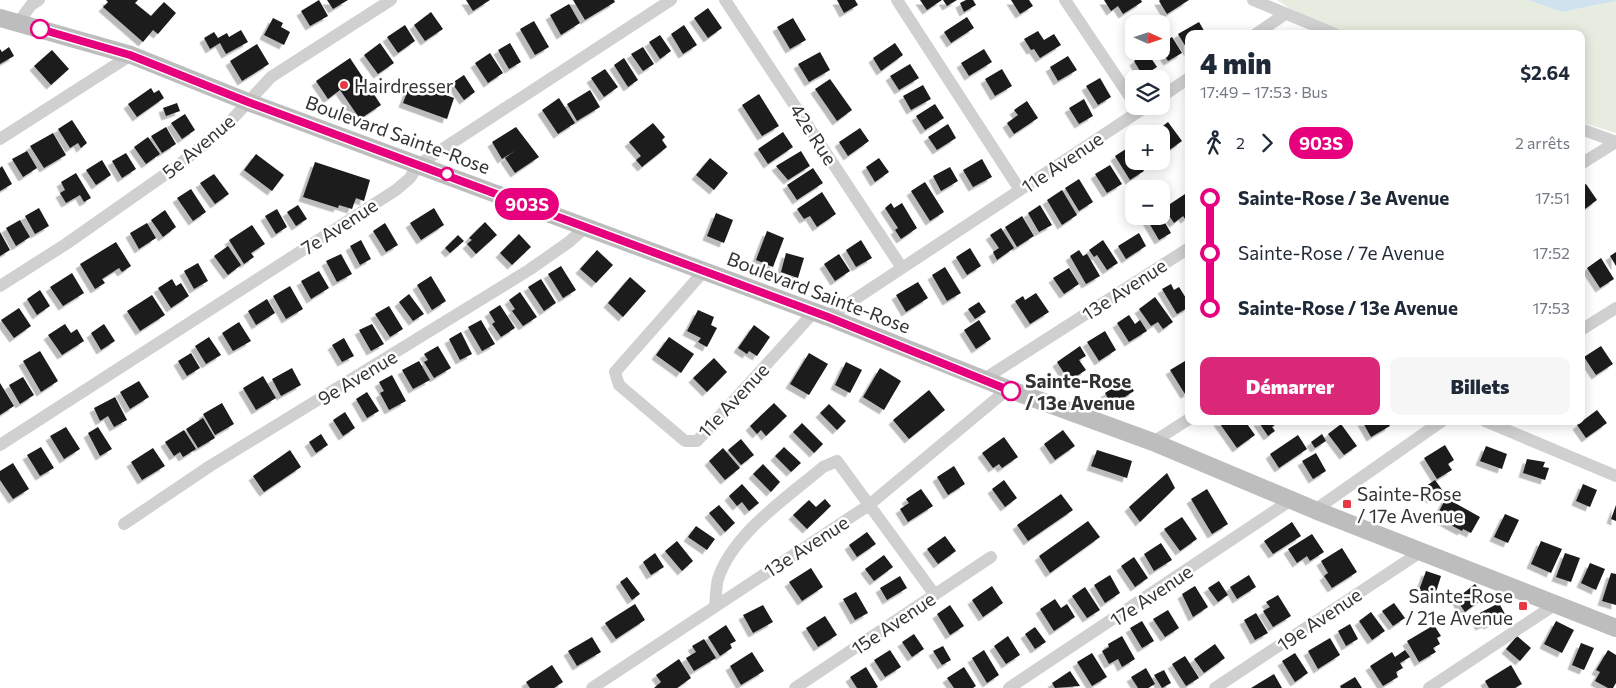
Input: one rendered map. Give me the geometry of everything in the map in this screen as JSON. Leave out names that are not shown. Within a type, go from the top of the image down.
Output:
[{"type":"street","points":[[18,23],[31,5],[39,0]]},
{"type":"street","name":"5e Avenue","points":[[0,286],[66,244],[180,164],[226,126],[271,77],[391,0]]},
{"type":"street","name":"7e Avenue","points":[[0,445],[396,190],[410,178],[418,165],[671,0]]},
{"type":"street","name":"42e Rue","points":[[725,0],[902,268]]},
{"type":"street","points":[[897,0],[1020,190]]},
{"type":"street","points":[[1065,0],[1125,87]]},
{"type":"street","points":[[1253,0],[1325,30]]},
{"type":"street","points":[[1262,30],[1285,14]]},
{"type":"street","name":"Boulevard Sainte-Rose","points":[[0,18],[130,55],[248,102],[587,226],[821,315],[1008,390],[1154,442],[1315,510],[1616,628]]},
{"type":"street","points":[[0,139],[130,55]]},
{"type":"street","points":[[1170,91],[1185,81]]},
{"type":"street","name":"11e Avenue","points":[[704,271],[615,372],[619,385],[685,441],[697,441],[821,315],[902,268],[1020,190],[1128,115]]},
{"type":"street","points":[[1585,130],[1616,142]]},
{"type":"street","points":[[1585,161],[1616,142]]},
{"type":"street","name":"9e Avenue","points":[[124,524],[210,466],[529,270],[569,242],[587,226]]},
{"type":"street","name":"13e Avenue","points":[[984,379],[1185,251]]},
{"type":"street","points":[[1585,327],[1616,308]]},
{"type":"street","name":"13e Avenue","points":[[592,688],[869,505],[1008,390]]},
{"type":"street","points":[[1154,442],[1185,422]]},
{"type":"street","points":[[1315,510],[1436,425]]},
{"type":"street","points":[[1495,425],[1616,476]]},
{"type":"street","points":[[715,606],[718,580],[728,558],[742,538],[823,467],[837,462],[935,595]]},
{"type":"street","name":"17e Avenue","points":[[1009,688],[1291,500]]},
{"type":"street","name":"19e Avenue","points":[[1216,688],[1422,551]]},
{"type":"street","name":"15e Avenue","points":[[795,688],[991,557]]},
{"type":"street","points":[[1429,688],[1556,604]]},
{"type":"shaded area","points":[[1277,0],[1528,0],[1562,12],[1616,1],[1616,133],[1585,123],[1585,30],[1337,30],[1292,10]]},
{"type":"water","points":[[1528,0],[1616,0],[1616,1],[1562,12]]},
{"type":"building","points":[[106,0],[138,0],[135,3],[151,16],[164,2],[176,13],[158,34],[153,30],[143,42],[103,7],[108,2]]},
{"type":"building","points":[[319,0],[328,16],[310,26],[301,11]]},
{"type":"building","points":[[327,0],[348,0],[333,9]]},
{"type":"building","points":[[466,0],[490,0],[473,11]]},
{"type":"building","points":[[573,0],[614,0],[615,2],[585,20]]},
{"type":"building","points":[[837,0],[855,0],[858,5],[844,13]]},
{"type":"building","points":[[920,0],[942,0],[927,10]]},
{"type":"building","points":[[943,0],[957,0],[947,6]]},
{"type":"building","points":[[966,0],[973,0],[976,5],[964,12],[960,3]]},
{"type":"building","points":[[1011,0],[1029,0],[1033,6],[1020,14]]},
{"type":"building","points":[[1104,0],[1141,0],[1142,2],[1123,14],[1118,6],[1111,11]]},
{"type":"building","points":[[1160,0],[1189,0],[1167,14]]},
{"type":"building","points":[[569,4],[580,23],[561,35],[550,15]]},
{"type":"building","points":[[708,8],[722,28],[708,38],[694,18]]},
{"type":"building","points":[[431,12],[443,29],[425,41],[414,25]]},
{"type":"building","points":[[967,17],[974,28],[951,43],[944,32]]},
{"type":"building","points":[[273,18],[283,23],[281,27],[290,32],[284,45],[264,35]]},
{"type":"building","points":[[793,18],[806,40],[790,49],[777,27]]},
{"type":"building","points":[[534,21],[549,47],[535,55],[520,29]]},
{"type":"building","points":[[1199,22],[1204,30],[1185,30]]},
{"type":"building","points":[[405,25],[415,41],[398,53],[387,37]]},
{"type":"building","points":[[684,25],[697,45],[683,54],[671,34]]},
{"type":"building","points":[[241,30],[248,42],[226,54],[220,43],[210,49],[204,38],[214,32],[218,38],[227,33],[229,37]]},
{"type":"building","points":[[1185,30],[1185,45],[1178,34]]},
{"type":"building","points":[[1038,31],[1044,40],[1054,34],[1061,45],[1040,58],[1034,49],[1031,50],[1024,39]]},
{"type":"building","points":[[660,35],[671,51],[660,59],[649,42]]},
{"type":"building","points":[[1172,37],[1182,53],[1170,60],[1170,38]]},
{"type":"building","points":[[380,43],[394,63],[378,74],[364,55]]},
{"type":"building","points":[[510,43],[521,62],[509,69],[498,50]]},
{"type":"building","points":[[895,43],[903,55],[881,71],[873,58]]},
{"type":"building","points":[[257,44],[269,64],[242,81],[230,61]]},
{"type":"building","points":[[9,47],[14,56],[0,64],[0,49],[2,52]]},
{"type":"building","points":[[643,47],[654,64],[643,71],[631,54]]},
{"type":"building","points":[[984,49],[992,62],[969,76],[961,63]]},
{"type":"building","points":[[52,50],[69,69],[51,85],[34,66]]},
{"type":"building","points":[[820,52],[830,70],[809,82],[798,64]]},
{"type":"building","points":[[490,53],[503,73],[488,83],[475,63]]},
{"type":"building","points":[[1068,56],[1077,70],[1058,81],[1050,67]]},
{"type":"building","name":"Hairdresser","points":[[350,58],[381,105],[360,119],[340,90],[328,99],[316,81]]},
{"type":"building","points":[[624,58],[638,80],[628,87],[614,65]]},
{"type":"building","points":[[1152,60],[1157,67],[1152,70],[1139,70],[1134,61]]},
{"type":"building","points":[[910,64],[919,78],[899,90],[890,76]]},
{"type":"building","points":[[605,69],[618,87],[604,97],[591,78]]},
{"type":"building","points":[[1002,69],[1012,86],[995,96],[985,79]]},
{"type":"building","points":[[464,75],[475,92],[464,100],[452,83]]},
{"type":"building","points":[[1100,78],[1111,97],[1098,105],[1086,86]]},
{"type":"building","points":[[830,79],[852,110],[837,121],[815,89]]},
{"type":"building","points":[[411,82],[454,98],[447,119],[403,103]]},
{"type":"building","points":[[923,85],[931,99],[911,110],[903,96]]},
{"type":"building","points":[[151,88],[154,93],[159,90],[164,98],[137,117],[128,104]]},
{"type":"building","points":[[590,90],[600,107],[577,121],[567,104]]},
{"type":"building","points":[[759,94],[779,126],[762,136],[742,105]]},
{"type":"building","points":[[559,98],[575,123],[558,134],[542,110]]},
{"type":"building","points":[[1084,99],[1093,116],[1079,124],[1069,108]]},
{"type":"building","points":[[1027,101],[1038,118],[1014,134],[1007,123],[1018,115],[1014,110]]},
{"type":"building","points":[[177,103],[180,111],[166,116],[163,108]]},
{"type":"building","points":[[935,104],[944,118],[925,130],[916,116]]},
{"type":"building","points":[[185,114],[195,130],[182,139],[171,123]]},
{"type":"building","points":[[72,120],[87,143],[81,148],[78,143],[70,148],[58,129]]},
{"type":"building","points":[[1168,122],[1182,141],[1170,150],[1170,125],[1164,125]]},
{"type":"building","points":[[653,123],[665,137],[662,140],[667,147],[642,167],[636,160],[641,156],[629,142]]},
{"type":"building","points":[[948,124],[956,138],[937,150],[928,137]]},
{"type":"building","points":[[166,127],[176,144],[162,153],[151,136]]},
{"type":"building","points":[[516,127],[539,157],[515,173],[505,158],[516,150],[502,159],[492,142]]},
{"type":"building","points":[[860,128],[869,141],[848,156],[839,142]]},
{"type":"building","points":[[783,132],[793,147],[768,164],[758,149]]},
{"type":"building","points":[[53,133],[66,155],[44,168],[30,146]]},
{"type":"building","points":[[148,137],[160,154],[146,164],[134,147]]},
{"type":"building","points":[[1125,150],[1125,170],[1144,171],[1130,180],[1115,156]]},
{"type":"building","points":[[27,151],[37,168],[23,177],[12,159]]},
{"type":"building","points":[[801,151],[810,166],[788,180],[776,166]]},
{"type":"building","points":[[126,153],[136,169],[122,178],[112,161]]},
{"type":"building","points":[[256,154],[284,175],[272,191],[244,170]]},
{"type":"building","points":[[710,158],[728,173],[714,190],[696,175]]},
{"type":"building","points":[[879,158],[889,172],[875,182],[866,167]]},
{"type":"building","points":[[982,159],[992,177],[973,187],[963,170]]},
{"type":"building","points":[[102,160],[111,175],[96,185],[86,170]]},
{"type":"building","points":[[315,162],[370,180],[364,201],[356,198],[352,209],[339,205],[338,208],[303,197]]},
{"type":"building","points":[[1110,165],[1122,184],[1107,193],[1095,174]]},
{"type":"building","points":[[2,166],[12,184],[0,191],[0,168]]},
{"type":"building","points":[[950,167],[958,181],[941,191],[933,176]]},
{"type":"building","points":[[813,168],[823,183],[797,200],[787,185]]},
{"type":"building","points":[[76,173],[91,198],[84,202],[80,195],[66,203],[60,193],[65,190],[61,182]]},
{"type":"building","points":[[214,174],[229,194],[215,204],[200,183]]},
{"type":"building","points":[[1079,179],[1093,202],[1079,211],[1065,188]]},
{"type":"building","points":[[925,182],[944,212],[930,221],[911,191]]},
{"type":"building","points":[[1585,185],[1597,200],[1585,209]]},
{"type":"building","points":[[191,189],[206,212],[193,221],[177,198]]},
{"type":"building","points":[[1062,190],[1077,215],[1062,225],[1047,200]]},
{"type":"building","points":[[822,192],[836,214],[817,227],[810,216],[804,219],[797,209]]},
{"type":"building","points":[[1185,194],[1185,219],[1183,216],[1174,223],[1170,217],[1170,204]]},
{"type":"building","points":[[891,203],[894,208],[902,203],[917,228],[901,239],[895,230],[898,228],[885,208]]},
{"type":"building","points":[[298,205],[307,219],[296,226],[287,212]]},
{"type":"building","points":[[1040,205],[1052,225],[1039,232],[1028,213]]},
{"type":"building","points":[[39,208],[49,226],[35,234],[25,216]]},
{"type":"building","points":[[434,208],[444,225],[421,240],[410,223]]},
{"type":"building","points":[[277,209],[287,227],[276,234],[265,216]]},
{"type":"building","points":[[165,210],[176,227],[163,237],[151,220]]},
{"type":"building","points":[[716,213],[733,220],[724,243],[707,236]]},
{"type":"building","points":[[1022,216],[1034,236],[1017,247],[1005,227]]},
{"type":"building","points":[[20,220],[30,237],[16,246],[6,228]]},
{"type":"building","points":[[485,222],[497,235],[476,254],[467,244],[472,240],[469,238]]},
{"type":"building","points":[[147,223],[156,238],[139,249],[130,233]]},
{"type":"building","points":[[385,223],[398,245],[386,252],[373,231]]},
{"type":"building","points":[[252,225],[265,244],[251,253],[254,257],[244,264],[229,240]]},
{"type":"building","points":[[1150,225],[1166,225],[1171,233],[1159,240]]},
{"type":"building","points":[[1001,228],[1014,248],[997,260],[993,252],[999,248],[990,235]]},
{"type":"building","points":[[767,231],[784,238],[773,267],[756,260]]},
{"type":"building","points":[[0,232],[10,250],[0,256]]},
{"type":"building","points":[[1139,233],[1146,246],[1126,259],[1118,246]]},
{"type":"building","points":[[519,234],[531,247],[512,265],[500,253]]},
{"type":"building","points":[[458,235],[464,241],[450,253],[445,248]]},
{"type":"building","points":[[361,240],[371,259],[360,265],[350,246]]},
{"type":"building","points":[[861,240],[872,258],[856,267],[846,250]]},
{"type":"building","points":[[1103,240],[1118,263],[1107,270],[1097,255],[1094,257],[1089,250]]},
{"type":"building","points":[[116,242],[131,266],[122,272],[119,268],[102,279],[105,283],[95,289],[80,264]]},
{"type":"building","points":[[228,246],[241,265],[228,275],[214,256]]},
{"type":"building","points":[[970,248],[981,266],[967,275],[956,257]]},
{"type":"building","points":[[597,250],[613,265],[596,283],[580,269]]},
{"type":"building","points":[[1079,250],[1083,256],[1087,254],[1100,276],[1086,284],[1070,256]]},
{"type":"building","points":[[1616,252],[1616,266],[1610,256]]},
{"type":"building","points":[[786,253],[804,258],[798,278],[781,272]]},
{"type":"building","points":[[341,254],[352,274],[337,282],[326,261]]},
{"type":"building","points":[[839,254],[850,271],[835,281],[824,264]]},
{"type":"building","points":[[1601,258],[1614,279],[1600,288],[1587,268]]},
{"type":"building","points":[[198,263],[208,281],[194,289],[184,271]]},
{"type":"building","points":[[561,266],[576,290],[563,298],[548,274]]},
{"type":"building","points":[[945,267],[961,293],[947,301],[932,275]]},
{"type":"building","points":[[1069,268],[1079,284],[1064,294],[1053,278]]},
{"type":"building","points":[[319,271],[329,288],[311,299],[301,281]]},
{"type":"building","points":[[72,273],[84,293],[63,306],[50,287]]},
{"type":"building","points":[[431,276],[446,301],[432,310],[417,285]]},
{"type":"building","points":[[630,277],[646,291],[623,317],[608,303]]},
{"type":"building","points":[[172,279],[176,286],[181,283],[189,296],[171,308],[158,288]]},
{"type":"building","points":[[541,279],[556,303],[544,311],[528,287]]},
{"type":"building","points":[[918,282],[928,298],[906,312],[896,295]]},
{"type":"building","points":[[1171,284],[1174,290],[1179,287],[1185,297],[1185,309],[1177,314],[1162,289]]},
{"type":"building","points":[[290,286],[303,309],[286,319],[273,296]]},
{"type":"building","points":[[40,290],[50,306],[37,315],[27,299]]},
{"type":"building","points":[[520,292],[537,317],[523,326],[512,311],[515,309],[509,300]]},
{"type":"building","points":[[1036,293],[1049,312],[1030,324],[1015,301],[1023,296],[1025,300]]},
{"type":"building","points":[[409,294],[424,314],[413,321],[399,302]]},
{"type":"building","points":[[152,295],[165,315],[140,331],[127,311]]},
{"type":"building","points":[[1155,297],[1173,322],[1163,329],[1158,322],[1151,326],[1139,309]]},
{"type":"building","points":[[267,299],[275,313],[256,325],[248,311]]},
{"type":"building","points":[[979,302],[986,312],[975,319],[968,309]]},
{"type":"building","points":[[500,305],[515,328],[501,337],[492,324],[495,322],[489,312]]},
{"type":"building","points":[[389,306],[403,329],[390,337],[375,314]]},
{"type":"building","points":[[19,308],[31,326],[14,338],[1,320]]},
{"type":"building","points":[[698,310],[714,317],[711,325],[717,328],[707,347],[698,342],[701,338],[687,331]]},
{"type":"building","points":[[1129,315],[1135,324],[1140,320],[1147,331],[1129,342],[1117,323]]},
{"type":"building","points":[[481,320],[495,344],[482,351],[468,327]]},
{"type":"building","points":[[979,320],[991,339],[976,349],[964,330]]},
{"type":"building","points":[[239,322],[251,341],[233,351],[222,333]]},
{"type":"building","points":[[65,324],[71,333],[77,329],[84,341],[62,355],[48,335]]},
{"type":"building","points":[[104,324],[115,341],[101,350],[91,333]]},
{"type":"building","points":[[372,324],[384,344],[371,351],[359,330]]},
{"type":"building","points":[[754,325],[770,337],[757,356],[749,351],[747,354],[738,348]]},
{"type":"building","points":[[1105,331],[1116,350],[1099,361],[1087,342]]},
{"type":"building","points":[[461,332],[472,354],[460,360],[449,339]]},
{"type":"building","points":[[209,337],[221,355],[206,364],[195,346]]},
{"type":"building","points":[[669,337],[694,354],[681,373],[656,355]]},
{"type":"building","points":[[344,338],[354,356],[342,362],[332,345]]},
{"type":"building","points":[[438,346],[451,368],[434,378],[424,362],[428,360],[424,354]]},
{"type":"building","points":[[1080,346],[1086,356],[1079,360],[1086,370],[1069,381],[1057,362]]},
{"type":"building","points":[[1601,346],[1613,364],[1596,375],[1585,356]]},
{"type":"building","points":[[40,351],[58,381],[41,392],[23,361]]},
{"type":"building","points":[[191,353],[200,368],[187,376],[178,361]]},
{"type":"building","points":[[809,353],[828,364],[809,395],[790,384]]},
{"type":"building","points":[[714,358],[727,372],[707,392],[693,378]]},
{"type":"building","points":[[419,361],[430,380],[413,389],[402,370]]},
{"type":"building","points":[[1185,361],[1185,394],[1170,370]]},
{"type":"building","points":[[846,362],[862,370],[850,393],[835,385]]},
{"type":"building","points":[[292,368],[301,385],[281,396],[272,379]]},
{"type":"building","points":[[880,368],[901,381],[884,410],[863,397]]},
{"type":"building","points":[[392,375],[406,401],[389,410],[380,393],[384,391],[379,382]]},
{"type":"building","points":[[263,376],[276,398],[256,410],[243,388]]},
{"type":"building","points":[[23,377],[34,395],[20,404],[9,385]]},
{"type":"building","points":[[1126,379],[1134,391],[1117,402],[1114,397],[1109,400],[1105,393]]},
{"type":"building","points":[[139,381],[149,397],[130,409],[120,392]]},
{"type":"building","points":[[0,383],[14,406],[0,415]]},
{"type":"building","points":[[929,390],[945,410],[909,439],[893,420]]},
{"type":"building","points":[[367,392],[379,411],[367,418],[356,399]]},
{"type":"building","points":[[115,397],[127,420],[114,427],[108,416],[100,421],[94,408]]},
{"type":"building","points":[[222,403],[234,424],[215,435],[203,414]]},
{"type":"building","points":[[774,403],[787,416],[766,436],[761,430],[757,434],[750,426]]},
{"type":"building","points":[[829,404],[846,421],[837,430],[820,413]]},
{"type":"building","points":[[1597,410],[1607,423],[1586,438],[1577,425],[1585,425],[1585,419]]},
{"type":"building","points":[[345,412],[355,428],[343,436],[333,420]]},
{"type":"building","points":[[203,418],[215,438],[198,448],[186,429]]},
{"type":"building","points":[[802,423],[823,444],[814,453],[793,432]]},
{"type":"building","points":[[1221,425],[1248,425],[1255,435],[1237,448]]},
{"type":"building","points":[[1261,425],[1275,425],[1272,427],[1275,431],[1268,436]]},
{"type":"building","points":[[1342,425],[1357,446],[1344,455],[1328,434]]},
{"type":"building","points":[[1364,425],[1389,425],[1390,426],[1371,437]]},
{"type":"building","points":[[66,427],[80,449],[64,459],[50,436]]},
{"type":"building","points":[[98,427],[112,449],[100,456],[88,433]]},
{"type":"building","points":[[184,430],[196,449],[183,457],[180,452],[174,456],[165,442]]},
{"type":"building","points":[[1063,430],[1075,446],[1055,460],[1044,444]]},
{"type":"building","points":[[321,434],[328,445],[316,453],[309,442]]},
{"type":"building","points":[[1322,434],[1326,441],[1315,448],[1311,442]]},
{"type":"building","points":[[1298,435],[1307,449],[1279,468],[1270,454]]},
{"type":"building","points":[[1004,437],[1018,457],[1002,468],[999,464],[993,468],[982,453]]},
{"type":"building","points":[[741,439],[754,455],[741,465],[728,450]]},
{"type":"building","points":[[1445,445],[1454,460],[1448,464],[1452,470],[1437,479],[1424,458]]},
{"type":"building","points":[[1486,446],[1507,454],[1502,469],[1480,461]]},
{"type":"building","points":[[41,447],[54,468],[40,476],[27,455]]},
{"type":"building","points":[[784,447],[801,463],[791,472],[775,456]]},
{"type":"building","points":[[153,448],[165,466],[142,480],[131,462]]},
{"type":"building","points":[[723,448],[740,468],[725,480],[709,461]]},
{"type":"building","points":[[290,450],[301,467],[264,492],[253,476]]},
{"type":"building","points":[[1097,450],[1132,461],[1127,478],[1091,466]]},
{"type":"building","points":[[1316,453],[1326,471],[1313,479],[1302,461]]},
{"type":"building","points":[[1527,459],[1545,462],[1543,467],[1549,468],[1545,480],[1523,473]]},
{"type":"building","points":[[13,463],[29,489],[13,499],[0,480],[0,471]]},
{"type":"building","points":[[763,464],[780,482],[771,492],[753,474]]},
{"type":"building","points":[[954,466],[965,484],[948,495],[937,477]]},
{"type":"building","points":[[1167,473],[1175,488],[1140,522],[1129,507]]},
{"type":"building","points":[[1004,480],[1017,498],[1005,507],[992,489]]},
{"type":"building","points":[[1435,480],[1443,491],[1431,499],[1423,488]]},
{"type":"building","points":[[742,484],[759,503],[749,511],[742,502],[737,506],[729,496]]},
{"type":"building","points":[[1583,484],[1597,490],[1590,507],[1576,501]]},
{"type":"building","points":[[921,489],[933,506],[908,522],[900,509],[909,503],[906,499]]},
{"type":"building","points":[[1207,489],[1228,524],[1212,534],[1191,499]]},
{"type":"building","points":[[1061,494],[1073,510],[1028,541],[1017,525]]},
{"type":"building","points":[[1446,498],[1480,517],[1471,533],[1463,529],[1462,531],[1436,517]]},
{"type":"building","points":[[825,499],[831,506],[807,529],[793,515],[809,500],[816,507]]},
{"type":"building","points":[[719,505],[735,523],[725,532],[709,513]]},
{"type":"building","points":[[1616,505],[1616,521],[1611,519]]},
{"type":"building","points":[[1505,514],[1519,520],[1508,543],[1494,537]]},
{"type":"building","points":[[1182,517],[1197,539],[1180,551],[1164,529]]},
{"type":"building","points":[[1088,521],[1100,537],[1050,573],[1039,556]]},
{"type":"building","points":[[1292,522],[1301,536],[1273,554],[1264,541]]},
{"type":"building","points":[[696,526],[715,539],[707,550],[688,537]]},
{"type":"building","points":[[867,532],[876,544],[857,557],[849,545]]},
{"type":"building","points":[[1312,534],[1324,552],[1310,561],[1307,556],[1297,563],[1288,549]]},
{"type":"building","points":[[945,536],[956,551],[938,564],[927,549]]},
{"type":"building","points":[[677,541],[693,561],[682,571],[665,551]]},
{"type":"building","points":[[1541,541],[1562,549],[1551,573],[1531,564]]},
{"type":"building","points":[[1161,543],[1172,560],[1154,571],[1144,554]]},
{"type":"building","points":[[1342,548],[1357,572],[1332,588],[1324,576],[1328,573],[1321,561]]},
{"type":"building","points":[[655,553],[664,567],[651,575],[643,562]]},
{"type":"building","points":[[1565,553],[1580,558],[1571,582],[1556,577]]},
{"type":"building","points":[[884,555],[893,567],[874,581],[865,569]]},
{"type":"building","points":[[1134,557],[1148,578],[1135,587],[1121,566]]},
{"type":"building","points":[[1590,563],[1605,569],[1596,590],[1581,583]]},
{"type":"building","points":[[811,568],[823,587],[802,601],[789,582]]},
{"type":"building","points":[[1426,571],[1441,576],[1436,592],[1430,590],[1427,599],[1417,596]]},
{"type":"building","points":[[1611,573],[1616,574],[1616,605],[1602,601]]},
{"type":"building","points":[[1110,575],[1120,593],[1105,603],[1094,585]]},
{"type":"building","points":[[1249,575],[1256,587],[1237,599],[1230,587]]},
{"type":"building","points":[[900,576],[907,588],[887,600],[880,588]]},
{"type":"building","points":[[627,577],[640,594],[632,600],[620,582]]},
{"type":"building","points":[[1219,581],[1228,595],[1218,602],[1208,588]]},
{"type":"building","points":[[1475,584],[1485,597],[1465,612],[1456,599]]},
{"type":"building","points":[[992,586],[1003,603],[983,617],[972,600]]},
{"type":"building","points":[[1195,586],[1208,607],[1193,617],[1182,594]]},
{"type":"building","points":[[1085,587],[1100,610],[1087,618],[1072,596]]},
{"type":"building","points":[[856,592],[868,613],[855,620],[843,599]]},
{"type":"building","points":[[1278,595],[1291,616],[1273,627],[1263,611],[1270,607],[1266,602]]},
{"type":"building","points":[[1055,599],[1061,608],[1067,604],[1075,617],[1054,631],[1040,609]]},
{"type":"building","points":[[1394,603],[1405,618],[1393,626],[1382,611]]},
{"type":"building","points":[[1499,603],[1506,616],[1488,625],[1487,623],[1480,626],[1474,616]]},
{"type":"building","points":[[635,604],[645,620],[616,639],[605,623]]},
{"type":"building","points":[[763,605],[773,622],[753,633],[743,615]]},
{"type":"building","points":[[950,605],[964,626],[950,635],[937,614]]},
{"type":"building","points":[[1168,610],[1179,628],[1165,637],[1153,619]]},
{"type":"building","points":[[1371,612],[1385,631],[1372,640],[1359,621]]},
{"type":"building","points":[[1256,613],[1268,633],[1255,640],[1244,620]]},
{"type":"building","points":[[825,616],[837,635],[818,647],[806,628]]},
{"type":"building","points":[[1142,621],[1154,641],[1142,648],[1130,628]]},
{"type":"building","points":[[1556,621],[1574,630],[1562,653],[1544,644]]},
{"type":"building","points":[[1350,624],[1358,639],[1346,646],[1338,631]]},
{"type":"building","points":[[726,625],[736,641],[730,644],[732,648],[720,656],[708,637]]},
{"type":"building","points":[[1434,625],[1441,636],[1437,638],[1440,644],[1433,648],[1436,652],[1419,662],[1407,641]]},
{"type":"building","points":[[1035,627],[1046,642],[1035,649],[1025,634]]},
{"type":"building","points":[[914,634],[924,649],[912,657],[902,642]]},
{"type":"building","points":[[1008,636],[1020,655],[1006,664],[994,646]]},
{"type":"building","points":[[1122,636],[1135,659],[1122,667],[1118,659],[1109,664],[1102,651],[1109,647],[1108,644]]},
{"type":"building","points":[[1517,636],[1531,648],[1520,661],[1506,649]]},
{"type":"building","points":[[592,637],[601,652],[577,666],[568,651]]},
{"type":"building","points":[[1330,638],[1340,655],[1318,669],[1308,651]]},
{"type":"building","points":[[704,639],[716,658],[694,671],[686,658],[696,652],[692,646]]},
{"type":"building","points":[[1581,643],[1594,648],[1584,670],[1572,665]]},
{"type":"building","points":[[1215,644],[1225,658],[1204,673],[1194,659]]},
{"type":"building","points":[[943,646],[951,660],[942,665],[933,651]]},
{"type":"building","points":[[890,650],[901,667],[885,677],[874,660]]},
{"type":"building","points":[[984,650],[999,675],[987,683],[972,658]]},
{"type":"building","points":[[1405,650],[1410,657],[1400,663],[1403,668],[1396,672],[1398,677],[1383,686],[1370,666],[1392,652],[1395,657]]},
{"type":"building","points":[[1608,650],[1616,655],[1616,683],[1613,688],[1608,688],[1595,681],[1600,672],[1596,670]]},
{"type":"building","points":[[752,652],[764,671],[741,685],[730,666]]},
{"type":"building","points":[[1092,653],[1107,677],[1092,686],[1077,662]]},
{"type":"building","points":[[1295,653],[1308,673],[1295,682],[1282,661]]},
{"type":"building","points":[[1185,656],[1199,678],[1186,686],[1172,664]]},
{"type":"building","points":[[679,659],[691,678],[677,688],[654,688],[661,682],[656,675]]},
{"type":"building","points":[[552,665],[563,682],[554,688],[530,688],[526,682]]},
{"type":"building","points":[[1511,665],[1522,684],[1515,688],[1489,688],[1485,681]]},
{"type":"building","points":[[866,667],[878,687],[857,688],[850,677]]},
{"type":"building","points":[[964,667],[976,686],[973,688],[954,688],[947,678]]},
{"type":"building","points":[[1146,668],[1155,684],[1148,688],[1138,688],[1131,677]]},
{"type":"building","points":[[1164,670],[1171,683],[1162,688],[1154,675]]},
{"type":"building","points":[[1070,671],[1080,686],[1055,688],[1052,683]]},
{"type":"building","points":[[1274,674],[1282,688],[1251,688]]},
{"type":"building","points":[[1355,677],[1362,688],[1341,688],[1340,686]]},
{"type":"bus line","name":"903S","points":[[40,29],[130,55],[248,102],[469,182],[828,317],[1011,391]]},
{"type":"place","name":"Hairdresser","points":[[344,85]]},
{"type":"place","name":"Sainte-Rose / 13e Avenue","points":[[1011,391]]},
{"type":"place","name":"Sainte-Rose / 17e Avenue","points":[[1347,504]]},
{"type":"place","name":"Sainte-Rose / 21e Avenue","points":[[1523,606]]}]
